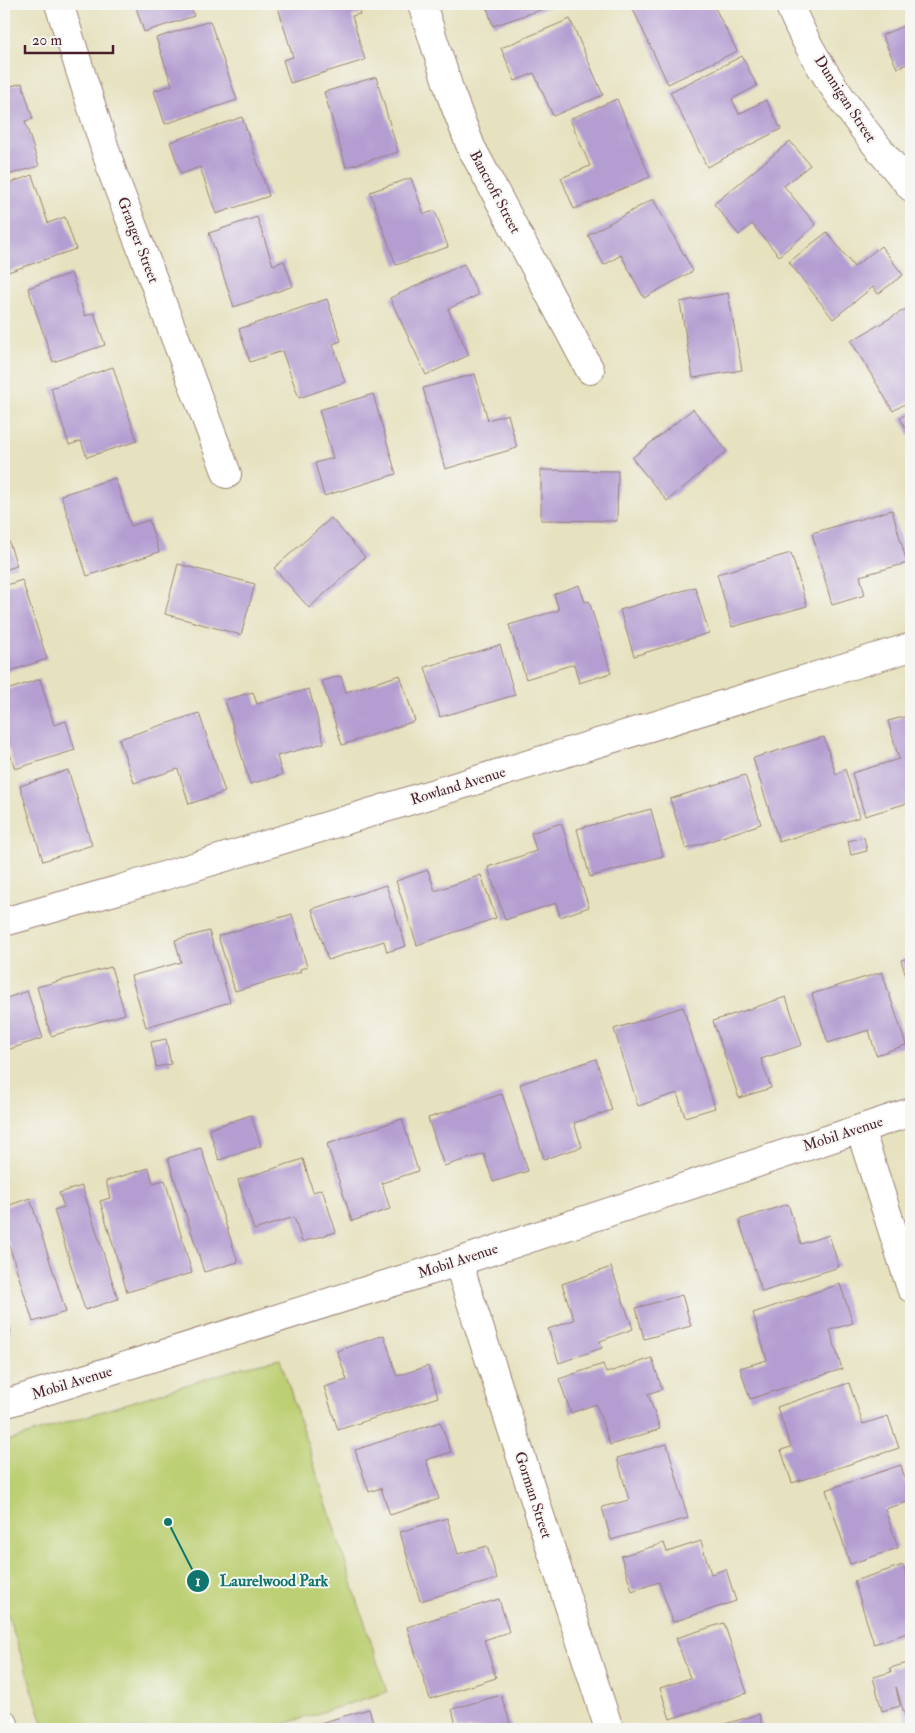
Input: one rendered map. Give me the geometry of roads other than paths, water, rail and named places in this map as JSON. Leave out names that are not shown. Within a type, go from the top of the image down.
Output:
[{"type":"street","name":"Granger Street","points":[[59,4],[113,174],[227,474]]},
{"type":"street","name":"Bancroft Street","points":[[422,4],[451,96],[471,147],[590,370]]},
{"type":"street","name":"Dunnigan Street","points":[[788,4],[825,72],[875,145],[911,187]]},
{"type":"street","name":"Rowland Avenue","points":[[4,922],[137,884],[911,647]]},
{"type":"street","name":"Mobil Avenue","points":[[4,1404],[458,1262],[911,1112]]},
{"type":"street","points":[[860,1129],[911,1288]]},
{"type":"street","name":"Gorman Street","points":[[458,1262],[609,1729]]},
{"type":"street","points":[[4,1724],[5,1729]]},
{"type":"place","name":"Laurelwood Park","points":[[168,1522]]}]
